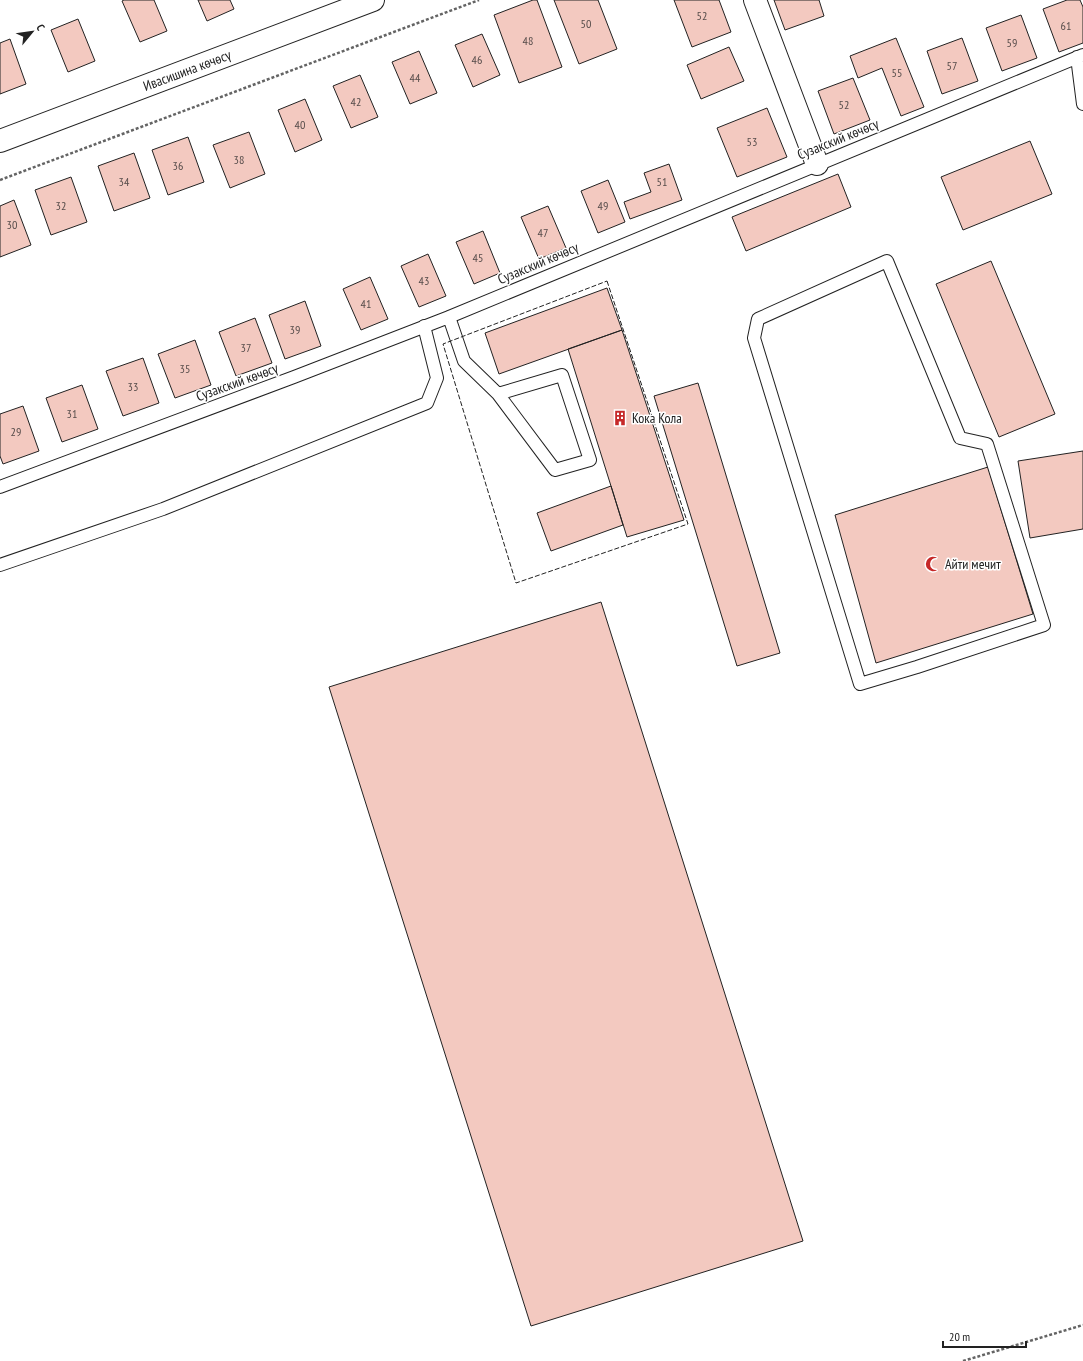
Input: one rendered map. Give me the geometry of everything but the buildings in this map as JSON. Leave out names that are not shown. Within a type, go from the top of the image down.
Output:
[{"type":"street","name":"Ивасишина көчөсү","points":[[0,141],[373,0]]},
{"type":"street","points":[[754,0],[817,164]]},
{"type":"lane","name":"Сузакский көчөсү","points":[[0,487],[294,377],[449,317],[1080,56]]},
{"type":"lane","points":[[1080,56],[1083,104]]},
{"type":"lane","points":[[887,261],[960,438],[987,444],[1044,624],[917,667],[860,684],[754,338],[758,319],[887,261]]},
{"type":"lane","points":[[449,317],[464,361],[498,394],[555,470],[590,460],[562,375],[498,394]]},
{"type":"lane","points":[[0,565],[163,509],[427,403],[437,378],[424,326]]},
{"type":"path","points":[[0,180],[479,0]]},
{"type":"path","points":[[963,1361],[1083,1324]]},
{"type":"fence","points":[[607,281],[688,524],[516,583],[443,344],[607,281]]},
{"type":"place","name":"Кока Кола","points":[[620,418]]},
{"type":"place","name":"Айти мечит","points":[[933,564]]}]
